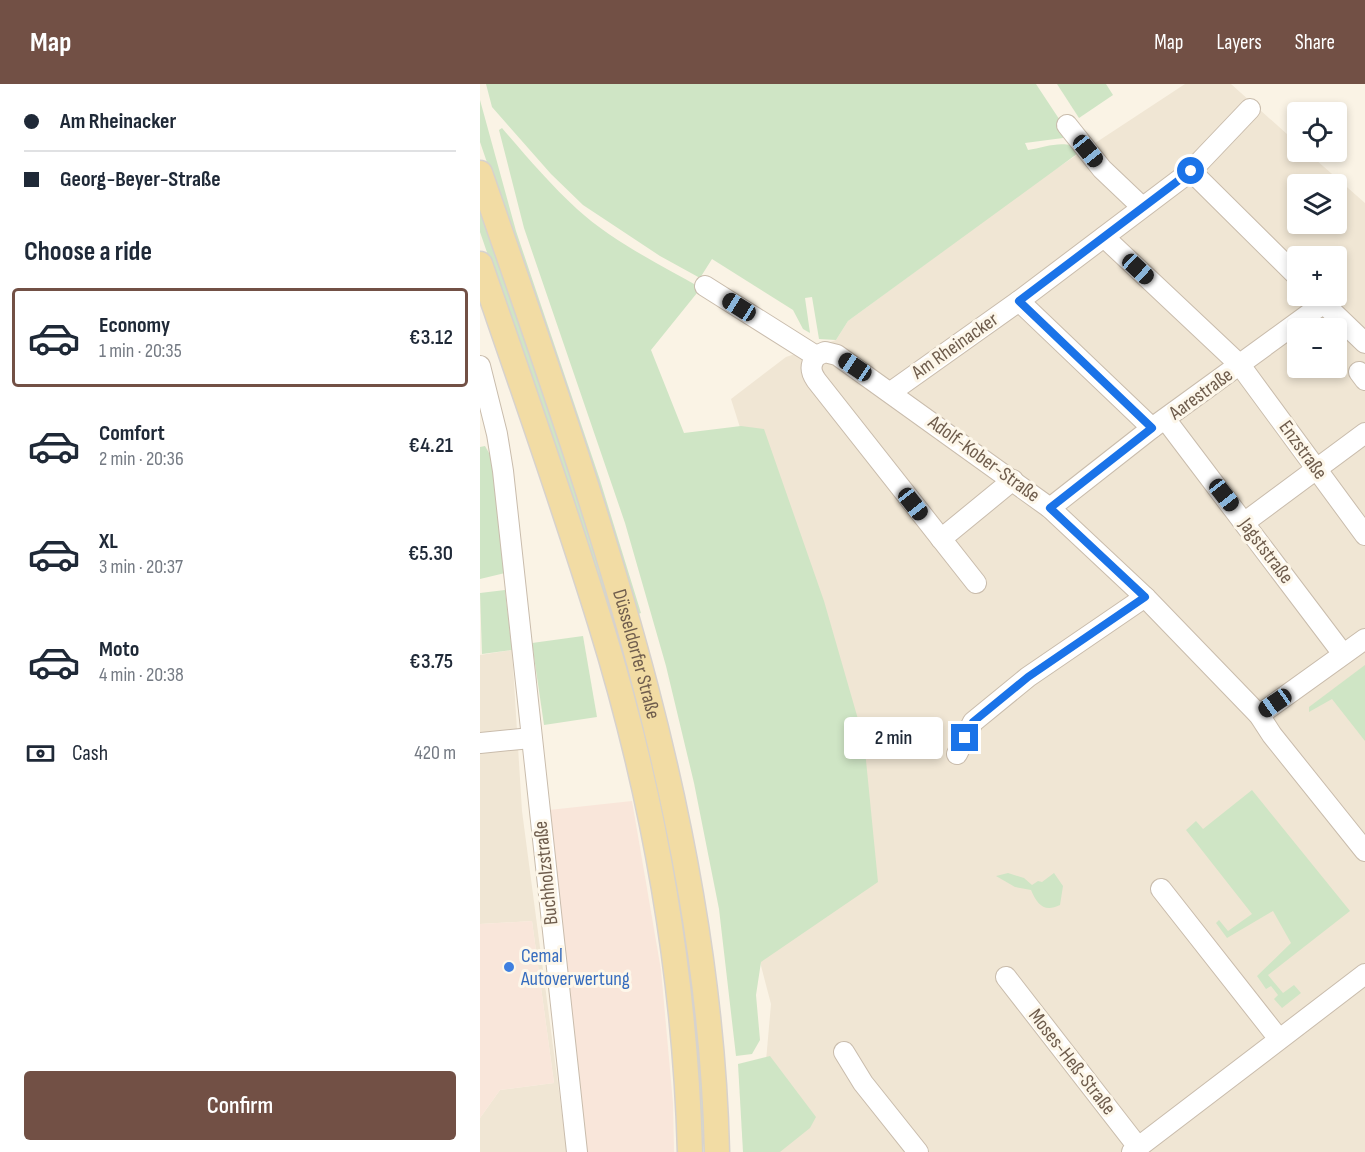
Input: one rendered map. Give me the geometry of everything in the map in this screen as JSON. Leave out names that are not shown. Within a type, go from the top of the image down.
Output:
[{"type":"main road","name":"Düsseldorfer Straße","points":[[480,173],[587,484],[628,616],[663,752],[687,861],[702,959],[712,1055],[717,1152]]},
{"type":"main road","name":"Düsseldorfer Straße","points":[[480,264],[601,623],[637,758],[660,866],[675,962],[690,1152]]},
{"type":"street","name":"Am Rheinacker","points":[[891,392],[1019,301],[1191,171],[1250,109]]},
{"type":"street","points":[[1067,124],[1102,168],[1142,207]]},
{"type":"street","points":[[1191,171],[1287,266]]},
{"type":"street","name":"Enzstraße","points":[[1104,237],[1240,365],[1365,535]]},
{"type":"street","name":"Adolf-Kober-Straße","points":[[705,286],[816,356],[825,352],[837,355],[1050,508],[1145,597],[1259,715],[1272,735],[1365,851]]},
{"type":"street","name":"Jagststraße","points":[[1019,301],[1159,424],[1245,522],[1343,654]]},
{"type":"street","name":"Aarestraße","points":[[1050,508],[1240,365],[1312,306]]},
{"type":"street","points":[[1327,306],[1365,343]]},
{"type":"street","points":[[816,356],[812,363],[812,373],[816,380],[976,583]]},
{"type":"street","name":"Buchholzstraße","points":[[480,366],[497,434],[502,471],[577,1152]]},
{"type":"street","points":[[1245,522],[1365,433]]},
{"type":"street","points":[[941,539],[1013,480]]},
{"type":"street","points":[[957,754],[973,722],[1028,677],[1145,597]]},
{"type":"street","points":[[1259,715],[1365,639]]},
{"type":"street","points":[[480,743],[531,738]]},
{"type":"street","points":[[1161,889],[1279,1039]]},
{"type":"street","name":"Moses-Heß-Straße","points":[[1006,977],[1135,1150],[1365,974]]},
{"type":"street","points":[[844,1052],[864,1083],[918,1152]]},
{"type":"shaded area","points":[[1185,84],[1231,84],[1287,134],[1287,162],[1318,162],[1332,174],[1287,174],[1287,234],[1347,234],[1347,187],[1365,203],[1365,1152],[758,1152],[771,1004],[760,962],[858,893],[796,605],[731,399],[786,357],[836,340],[848,321],[1045,176]]},
{"type":"shaded area","points":[[512,650],[522,811],[567,1152],[480,1152],[480,1118],[500,1090],[554,1083],[532,921],[480,924],[480,655]]},
{"type":"shaded area","points":[[632,801],[661,970],[673,1103],[674,1152],[584,1152],[549,810]]},
{"type":"shaded area","points":[[532,921],[554,1083],[500,1090],[480,1118],[480,924]]},
{"type":"green space","points":[[486,84],[1036,84],[1067,131],[1063,138],[1025,143],[1028,150],[1063,144],[1081,151],[848,321],[836,340],[819,339],[812,297],[805,298],[810,333],[803,329],[793,310],[712,259],[700,278],[660,256],[583,205],[551,174],[492,107]]},
{"type":"green space","points":[[1057,84],[1106,84],[1113,95],[1079,118]]},
{"type":"green space","points":[[480,100],[516,231],[600,480],[641,613],[638,614],[596,481],[480,142]]},
{"type":"green space","points":[[502,128],[557,190],[591,221],[636,252],[701,288],[651,350],[684,433],[741,426],[764,429],[824,601],[864,740],[878,882],[761,962],[756,995],[760,1040],[752,1054],[736,1056],[719,909],[694,783],[666,666],[625,523],[524,228],[499,130]]},
{"type":"green space","points":[[480,199],[549,400],[654,748],[692,945],[708,1152],[704,1152],[692,1045],[555,451],[480,232]]},
{"type":"green space","points":[[485,446],[493,460],[505,573],[480,579],[480,447]]},
{"type":"green space","points":[[505,590],[512,650],[482,654],[480,593]]},
{"type":"green space","points":[[583,636],[597,717],[544,725],[532,643]]},
{"type":"green space","points":[[1365,665],[1365,741],[1332,699],[1309,712],[1309,707]]},
{"type":"green space","points":[[1252,790],[1350,911],[1268,975],[1283,993],[1294,985],[1301,993],[1282,1008],[1274,999],[1278,995],[1271,986],[1266,989],[1257,976],[1291,943],[1273,911],[1227,938],[1216,923],[1219,920],[1228,931],[1252,914],[1186,830],[1196,821],[1203,829]]},
{"type":"green space","points":[[1008,873],[1024,878],[1032,885],[1038,881],[1042,882],[1054,873],[1063,886],[1060,905],[1050,908],[1042,906],[1031,890],[1015,887],[996,876]]},
{"type":"green space","points":[[770,1056],[816,1117],[810,1128],[780,1152],[743,1152],[738,1064]]},
{"type":"place","name":"Cemal Autoverwertung","points":[[509,967]]},
{"type":"route","points":[[965,738],[973,722],[1028,677],[1145,597],[1050,508],[1152,428],[1019,301],[1191,171]]}]
